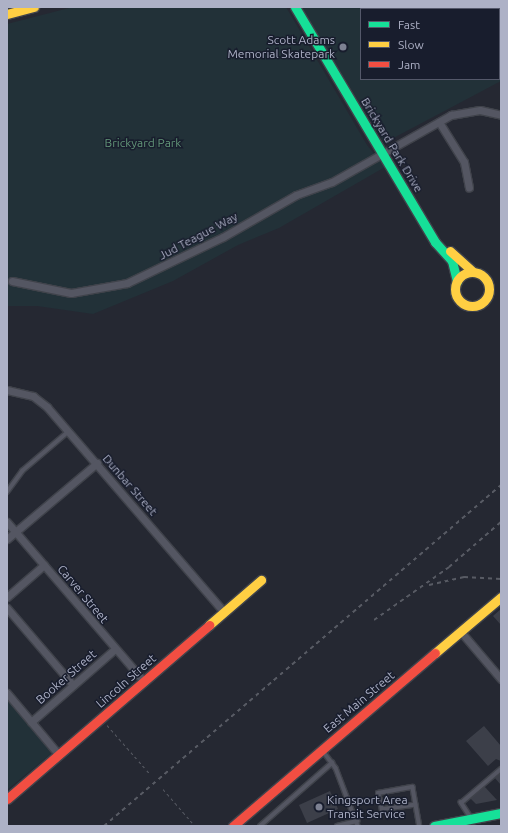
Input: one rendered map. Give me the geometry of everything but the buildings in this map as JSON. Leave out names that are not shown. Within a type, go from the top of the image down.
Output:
[{"type":"street","points":[[7,14],[34,7]]},
{"type":"street","name":"Brickyard Park Drive","points":[[294,7],[433,234],[473,272]]},
{"type":"street","name":"Jud Teague Way","points":[[12,282],[71,293],[127,284],[384,154],[439,122],[466,110],[501,115]]},
{"type":"street","points":[[439,122],[464,162],[468,188]]},
{"type":"street","name":"Brickyard Park Drive","points":[[433,234],[434,242],[452,260],[457,281]]},
{"type":"street","points":[[473,272],[483,276],[489,286],[487,298],[479,305],[467,306],[458,300],[454,289],[457,281],[462,275],[473,272]]},
{"type":"street","name":"Dunbar Street","points":[[7,390],[41,401],[97,463],[224,612]]},
{"type":"street","points":[[7,539],[97,463]]},
{"type":"street","name":"Carver Street","points":[[7,522],[144,681]]},
{"type":"street","points":[[7,598],[44,565]]},
{"type":"street","name":"Lincoln Street","points":[[7,799],[261,580]]},
{"type":"street","name":"East Main Street","points":[[233,826],[501,597]]},
{"type":"street","points":[[7,608],[73,685]]},
{"type":"street","points":[[461,632],[501,679]]},
{"type":"street","name":"Booker Street","points":[[31,722],[115,649]]},
{"type":"street","points":[[7,694],[59,755]]},
{"type":"street","points":[[436,826],[501,813]]},
{"type":"lane","points":[[7,492],[22,471],[69,432]]},
{"type":"lane","points":[[322,750],[332,763],[358,826]]},
{"type":"lane","points":[[260,826],[332,763]]},
{"type":"lane","points":[[471,818],[462,803],[501,768]]},
{"type":"lane","points":[[416,805],[382,810],[378,793],[412,787],[416,805],[420,826]]},
{"type":"lane","points":[[337,826],[357,821]]},
{"type":"path","points":[[101,718],[150,774]]},
{"type":"path","points":[[163,789],[195,826]]},
{"type":"green space","name":"Brickyard Park","points":[[73,7],[286,7],[367,145],[385,167],[279,228],[238,245],[173,281],[93,314],[37,306],[7,306],[7,24]]},
{"type":"green space","name":"Scott Adams Memorial Skatepark","points":[[301,7],[497,7],[360,8],[360,80],[500,80],[500,46],[501,81],[384,143]]},
{"type":"green space","points":[[7,699],[52,753],[7,790]]},
{"type":"railway","points":[[104,826],[501,485]]},
{"type":"railway","points":[[374,620],[449,567],[501,522]]},
{"type":"railway","points":[[429,585],[464,577],[501,579]]},
{"type":"traffic: fast","points":[[295,7],[435,242],[452,261],[457,281]]},
{"type":"traffic: fast","points":[[434,826],[501,813]]},
{"type":"traffic: slow","points":[[7,14],[34,7]]},
{"type":"traffic: slow","points":[[450,251],[473,272]]},
{"type":"traffic: slow","points":[[469,272],[475,272],[479,273],[486,279],[489,289],[488,296],[482,303],[475,306],[469,306],[465,305],[458,299],[455,292],[455,286],[456,282],[462,275],[469,272]]},
{"type":"traffic: slow","points":[[209,625],[261,580]]},
{"type":"traffic: slow","points":[[435,653],[501,597]]},
{"type":"traffic: jam","points":[[7,799],[209,625]]},
{"type":"traffic: jam","points":[[233,826],[435,653]]},
{"type":"place","name":"Scott Adams Memorial Skatepark","points":[[343,47]]},
{"type":"place","name":"Kingsport Area Transit Service","points":[[319,807]]}]
